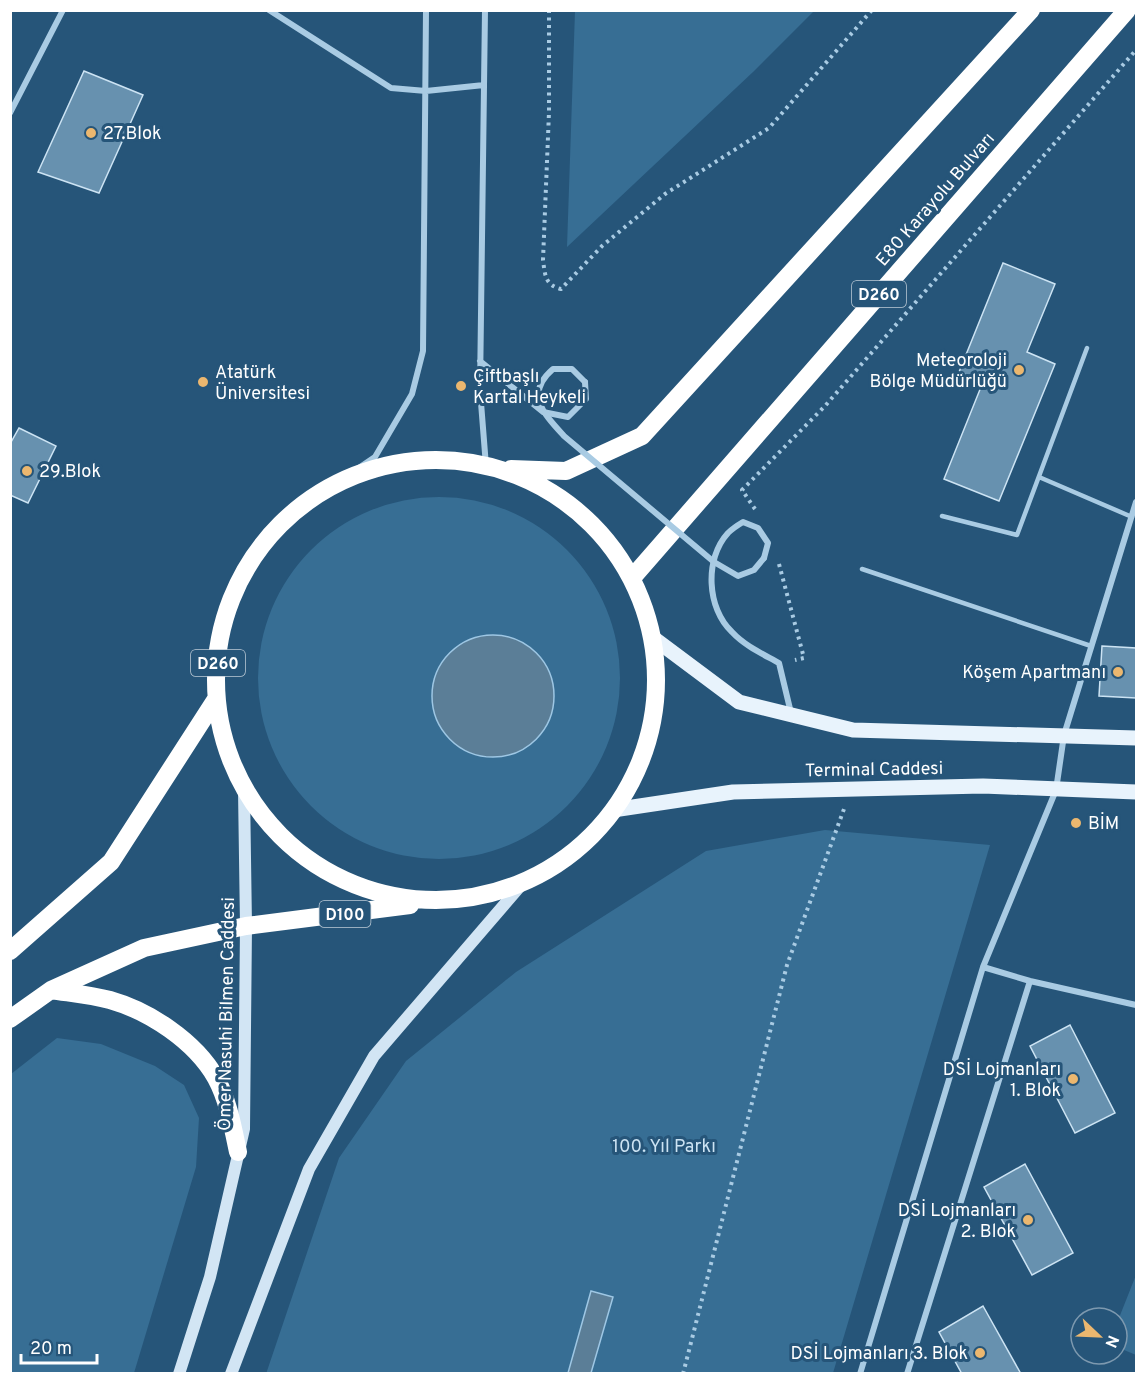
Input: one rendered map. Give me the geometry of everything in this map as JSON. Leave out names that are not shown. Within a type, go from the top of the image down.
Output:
[{"type":"highway","name":"D260","points":[[495,468],[555,494],[599,531],[632,578],[652,637],[656,698],[642,757],[613,810],[572,853],[522,884],[484,896],[444,901],[385,895],[329,874],[280,838],[244,790],[225,746],[216,699],[220,633],[243,572],[284,520],[338,482],[392,463],[448,459],[495,468],[566,471],[642,436],[1031,10]]},
{"type":"highway","name":"E80 Karayolu Bulvarı","points":[[632,578],[1127,10]]},
{"type":"highway","name":"D260","points":[[10,951],[111,862],[216,699]]},
{"type":"highway","name":"D100","points":[[246,926],[444,901]]},
{"type":"highway","points":[[10,1019],[51,990],[144,948],[246,926]]},
{"type":"highway","points":[[51,990],[110,1000],[138,1012],[193,1048],[216,1078],[230,1117],[238,1152]]},
{"type":"main road","name":"Terminal Caddesi","points":[[652,637],[739,702],[853,730],[1137,738]]},
{"type":"main road","name":"Terminal Caddesi","points":[[613,810],[733,792],[983,786],[1137,792]]},
{"type":"main road","name":"Ömer Nasuhi Bilmen Caddesi","points":[[179,1374],[210,1277],[244,1128],[246,926],[244,790]]},
{"type":"main road","points":[[231,1374],[309,1169],[374,1056],[522,884]]},
{"type":"street","points":[[10,113],[63,10]]},
{"type":"street","points":[[269,10],[391,88],[426,91],[484,85]]},
{"type":"street","points":[[338,482],[375,456],[412,394],[423,351],[426,10]]},
{"type":"street","points":[[485,10],[480,361],[495,468]]},
{"type":"street","points":[[480,361],[543,412],[560,416],[568,417],[586,399],[585,382],[572,369],[553,369],[541,379],[537,393],[544,414],[564,436],[714,562],[738,576],[754,570],[764,558],[768,543],[758,528],[743,522],[728,532],[721,544],[713,564],[712,591],[717,611],[731,632],[779,663],[792,715]]},
{"type":"street","points":[[860,1374],[983,967],[1056,790],[1064,735],[1137,502]]},
{"type":"street","points":[[983,967],[1030,981],[1137,1005]]},
{"type":"street","points":[[907,1374],[1030,981]]},
{"type":"lane","points":[[942,516],[1017,535],[1088,348]]},
{"type":"lane","points":[[1039,477],[1132,518]]},
{"type":"lane","points":[[862,568],[1091,646]]},
{"type":"path","points":[[549,10],[549,112],[543,260],[545,278],[551,286],[561,289],[602,246],[665,194],[769,128],[872,10]]},
{"type":"path","points":[[759,513],[742,490],[825,406],[1137,50]]},
{"type":"path","points":[[778,562],[804,658],[779,663]]},
{"type":"path","points":[[683,1374],[787,965],[852,789]]},
{"type":"green space","points":[[575,10],[814,11],[753,72],[567,247]]},
{"type":"green space","points":[[439,497],[474,501],[508,511],[539,528],[567,550],[589,578],[606,609],[616,643],[620,678],[616,713],[606,747],[589,778],[567,806],[539,828],[508,845],[474,855],[439,859],[404,855],[370,845],[339,828],[311,806],[289,778],[272,747],[262,713],[258,678],[262,643],[272,609],[289,578],[311,550],[339,528],[370,511],[404,501]]},
{"type":"green space","name":"100. Yıl Parkı","points":[[825,830],[990,845],[833,1373],[266,1374],[339,1158],[406,1061],[516,972],[706,851]]},
{"type":"green space","points":[[57,1038],[101,1044],[155,1066],[184,1085],[199,1118],[196,1167],[134,1373],[11,1373],[11,1074]]},
{"type":"green space","points":[[1136,1275],[1136,1355],[1129,1352],[1129,1306],[1124,1306]]},
{"type":"shaded area","points":[[493,635],[516,640],[536,653],[549,673],[554,696],[549,719],[536,739],[516,752],[493,757],[470,752],[450,739],[437,719],[432,696],[437,673],[450,653],[470,640]]},
{"type":"shaded area","points":[[591,1291],[613,1297],[591,1373],[568,1373]]},
{"type":"building","name":"27.Blok","points":[[84,71],[143,95],[99,193],[38,172]]},
{"type":"building","points":[[1003,263],[1055,284],[1027,352],[1055,364],[999,501],[944,479],[983,382],[959,372]]},
{"type":"building","name":"29.Blok","points":[[19,428],[56,446],[28,503],[10,495],[10,444]]},
{"type":"building","name":"Köşem Apartmanı","points":[[1102,646],[1136,648],[1136,698],[1099,696]]},
{"type":"building","name":"DSİ Lojmanları 1. Blok","points":[[1070,1025],[1115,1113],[1075,1133],[1030,1046]]},
{"type":"building","name":"DSİ Lojmanları 2. Blok","points":[[1025,1164],[1073,1253],[1032,1275],[984,1187]]},
{"type":"building","name":"DSİ Lojmanları 3. Blok","points":[[983,1306],[1021,1374],[962,1374],[939,1332]]},
{"type":"place","name":"27.Blok","points":[[91,133]]},
{"type":"place","name":"Meteoroloji Bölge Müdürlüğü","points":[[1019,370]]},
{"type":"place","name":"Atatürk Üniversitesi","points":[[203,382]]},
{"type":"place","name":"Çiftbaşlı Kartal Heykeli","points":[[461,386]]},
{"type":"place","name":"29.Blok","points":[[27,471]]},
{"type":"place","name":"Köşem Apartmanı","points":[[1118,672]]},
{"type":"place","name":"BİM","points":[[1076,823]]},
{"type":"place","name":"DSİ Lojmanları 1. Blok","points":[[1073,1079]]},
{"type":"place","name":"DSİ Lojmanları 2. Blok","points":[[1028,1220]]},
{"type":"place","name":"DSİ Lojmanları 3. Blok","points":[[980,1353]]}]
